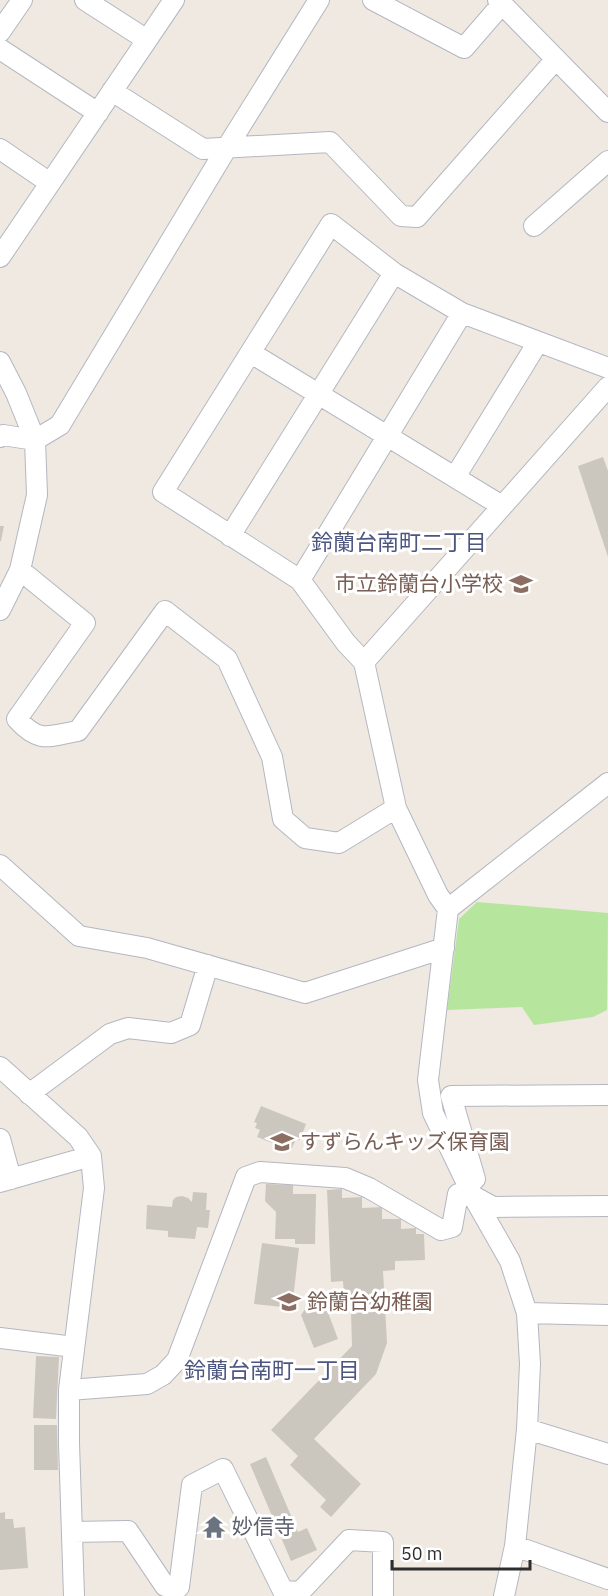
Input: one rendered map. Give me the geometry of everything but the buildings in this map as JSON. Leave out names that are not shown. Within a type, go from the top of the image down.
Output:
[{"type":"street","points":[[0,32],[22,0]]},
{"type":"street","points":[[85,0],[147,40]]},
{"type":"street","points":[[0,257],[174,0]]},
{"type":"street","points":[[0,437],[3,435],[35,440],[60,425],[226,149],[319,0]]},
{"type":"street","points":[[374,0],[464,48],[500,2],[608,112]]},
{"type":"street","points":[[0,49],[98,113]]},
{"type":"street","points":[[112,91],[204,149],[330,142],[401,216],[417,217],[556,58]]},
{"type":"street","points":[[0,149],[50,183]]},
{"type":"street","points":[[534,226],[608,161]]},
{"type":"street","points":[[504,1596],[515,1546],[527,1430],[530,1364],[527,1313],[510,1261],[473,1196],[433,1113],[428,1080],[448,909],[438,895],[396,807],[364,662],[346,643],[300,580],[163,492],[331,224],[394,273],[462,313],[608,369]]},
{"type":"street","points":[[230,536],[394,273]]},
{"type":"street","points":[[300,580],[462,313]]},
{"type":"street","points":[[455,477],[538,342]]},
{"type":"street","points":[[251,353],[502,506]]},
{"type":"street","points":[[0,362],[16,393],[35,440],[38,495],[20,570],[0,610]]},
{"type":"street","points":[[364,662],[608,387]]},
{"type":"street","points":[[20,570],[85,623],[17,719],[27,730],[44,737],[78,730],[165,611],[227,659],[272,757],[283,819],[305,838],[339,843],[396,807]]},
{"type":"street","points":[[448,909],[608,783]]},
{"type":"street","points":[[0,865],[80,936],[147,948],[305,993],[444,948]]},
{"type":"street","points":[[29,1094],[110,1034],[128,1028],[171,1034],[190,1025],[208,965]]},
{"type":"street","points":[[0,1067],[78,1137],[91,1156],[94,1188],[69,1390],[74,1596]]},
{"type":"street","points":[[473,1196],[475,1177],[451,1096],[608,1095]]},
{"type":"street","points":[[0,1139],[6,1181],[91,1156]]},
{"type":"street","points":[[69,1390],[147,1384],[163,1375],[177,1360],[246,1178],[260,1172],[345,1178],[369,1188],[441,1230],[452,1227],[458,1194],[473,1196],[492,1207],[608,1206]]},
{"type":"street","points":[[527,1313],[608,1315]]},
{"type":"street","points":[[0,1338],[74,1347]]},
{"type":"street","points":[[527,1430],[608,1454]]},
{"type":"street","points":[[72,1532],[128,1532],[165,1586],[178,1587],[192,1485],[223,1470],[283,1591],[300,1592],[349,1540],[383,1542],[383,1596]]},
{"type":"street","points":[[515,1546],[608,1579]]},
{"type":"green space","points":[[477,902],[608,913],[607,1010],[593,1017],[534,1025],[522,1007],[447,1010],[459,919]]},
{"type":"place","name":"市立鈴蘭台小学校","points":[[521,584]]},
{"type":"place","name":"すずらんキッズ保育園","points":[[282,1142]]},
{"type":"place","name":"鈴蘭台幼稚園","points":[[289,1302]]},
{"type":"place","name":"妙信寺","points":[[214,1527]]},
{"type":"district","name":"鈴蘭台南町二丁目","points":[[399,542]]},
{"type":"district","name":"鈴蘭台南町一丁目","points":[[272,1370]]}]
